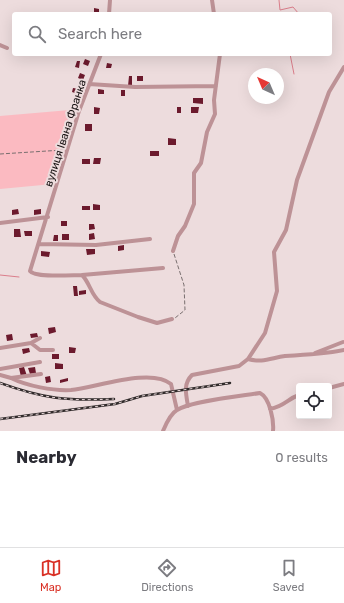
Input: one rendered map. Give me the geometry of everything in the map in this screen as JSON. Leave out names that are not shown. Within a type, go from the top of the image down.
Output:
[{"type":"street","points":[[109,12],[110,0]]},
{"type":"street","points":[[212,0],[214,12]]},
{"type":"street","points":[[0,45],[7,48]]},
{"type":"street","name":"вулиця Івана Франка","points":[[82,276],[32,273],[31,269],[79,111],[100,56]]},
{"type":"street","points":[[173,251],[175,242],[185,226],[194,204],[194,173],[201,163],[207,132],[215,114],[216,86],[220,56]]},
{"type":"street","points":[[188,406],[185,388],[187,380],[192,375],[239,366],[248,359],[265,333],[278,291],[273,260],[274,252],[286,230],[297,180],[329,92],[344,67]]},
{"type":"street","points":[[89,84],[135,87],[216,86]]},
{"type":"street","points":[[0,223],[48,217]]},
{"type":"street","points":[[39,244],[96,245],[150,239]]},
{"type":"street","points":[[82,276],[163,268]]},
{"type":"street","points":[[82,276],[88,283],[95,297],[104,304],[157,323],[172,319]]},
{"type":"street","points":[[0,348],[30,343],[40,338]]},
{"type":"street","points":[[311,354],[343,342]]},
{"type":"street","points":[[30,343],[40,350],[53,350]]},
{"type":"street","points":[[248,359],[259,361],[280,357],[344,350]]},
{"type":"street","points":[[0,369],[40,362]]},
{"type":"street","points":[[11,378],[40,374]]},
{"type":"street","points":[[0,375],[33,386],[70,390],[130,379],[157,380],[171,384],[177,410]]},
{"type":"street","points":[[332,387],[344,384]]},
{"type":"street","points":[[163,431],[172,414],[177,410],[188,406],[260,393],[264,394],[273,415],[273,431]]},
{"type":"street","points":[[270,409],[283,406],[296,396]]},
{"type":"path","points":[[0,154],[68,150]]},
{"type":"path","points":[[172,319],[185,310],[184,285],[173,251]]},
{"type":"shaded area","points":[[70,110],[53,184],[0,189],[0,116]]},
{"type":"building","points":[[94,8],[99,9],[99,12],[94,12]]},
{"type":"building","points":[[85,59],[90,61],[88,66],[83,64]]},
{"type":"building","points":[[77,61],[80,61],[79,68],[75,67]]},
{"type":"building","points":[[107,63],[112,64],[111,68],[106,68]]},
{"type":"building","points":[[80,73],[85,75],[83,80],[78,78]]},
{"type":"building","points":[[129,76],[132,76],[132,86],[128,86]]},
{"type":"building","points":[[137,76],[143,76],[143,81],[137,81]]},
{"type":"building","points":[[73,88],[80,89],[78,94],[72,92]]},
{"type":"building","points":[[98,89],[104,90],[104,94],[98,94]]},
{"type":"building","points":[[121,90],[125,90],[125,96],[121,96]]},
{"type":"building","points":[[193,98],[203,98],[203,104],[193,103]]},
{"type":"building","points":[[94,107],[100,108],[99,114],[94,114]]},
{"type":"building","points":[[177,107],[181,107],[181,113],[177,113]]},
{"type":"building","points":[[191,107],[199,107],[198,113],[191,113]]},
{"type":"building","points":[[85,124],[92,124],[92,131],[85,131]]},
{"type":"building","points":[[168,138],[176,139],[176,145],[168,145]]},
{"type":"building","points":[[150,151],[159,151],[159,156],[150,156]]},
{"type":"building","points":[[94,158],[101,158],[100,164],[93,164]]},
{"type":"building","points":[[82,159],[90,159],[90,164],[82,164]]},
{"type":"building","points":[[93,204],[100,205],[100,210],[93,210]]},
{"type":"building","points":[[82,206],[90,206],[90,210],[82,210]]},
{"type":"building","points":[[18,209],[19,214],[12,215],[12,210]]},
{"type":"building","points":[[41,209],[41,214],[34,215],[34,210]]},
{"type":"building","points":[[61,221],[67,221],[67,226],[61,226]]},
{"type":"building","points":[[89,224],[94,224],[95,229],[89,230]]},
{"type":"building","points":[[14,229],[20,229],[21,237],[14,237]]},
{"type":"building","points":[[24,231],[32,231],[32,236],[25,236]]},
{"type":"building","points":[[94,233],[95,239],[89,240],[89,234]]},
{"type":"building","points":[[62,234],[69,234],[69,240],[62,240]]},
{"type":"building","points":[[54,235],[58,235],[58,241],[53,241]]},
{"type":"building","points":[[124,245],[124,250],[118,251],[118,246]]},
{"type":"building","points":[[86,249],[95,249],[95,254],[87,255]]},
{"type":"building","points":[[41,251],[50,252],[49,257],[41,256]]},
{"type":"building","points":[[73,286],[77,286],[78,296],[74,296]]},
{"type":"building","points":[[86,290],[86,294],[79,295],[79,291]]},
{"type":"building","points":[[55,327],[56,332],[49,334],[48,328]]},
{"type":"building","points":[[37,333],[38,337],[31,338],[30,334]]},
{"type":"building","points":[[12,334],[13,340],[7,341],[6,335]]},
{"type":"building","points":[[69,347],[76,348],[75,353],[69,353]]},
{"type":"building","points":[[29,348],[30,352],[23,354],[22,349]]},
{"type":"building","points":[[52,354],[59,354],[59,359],[52,359]]},
{"type":"building","points":[[55,363],[63,364],[63,369],[55,369]]},
{"type":"building","points":[[24,367],[27,376],[21,377],[19,368]]},
{"type":"building","points":[[35,367],[36,373],[30,374],[28,368]]},
{"type":"building","points":[[50,376],[51,382],[46,383],[45,377]]},
{"type":"building","points":[[68,378],[68,381],[60,383],[60,380]]},
{"type":"waterway","points":[[279,0],[280,10],[293,7],[297,12]]},
{"type":"waterway","points":[[290,56],[294,74]]},
{"type":"waterway","points":[[0,275],[19,277]]},
{"type":"railway","points":[[0,383],[30,393],[56,398],[83,400],[114,399]]},
{"type":"railway","points":[[0,419],[115,404],[142,396],[230,383]]}]
